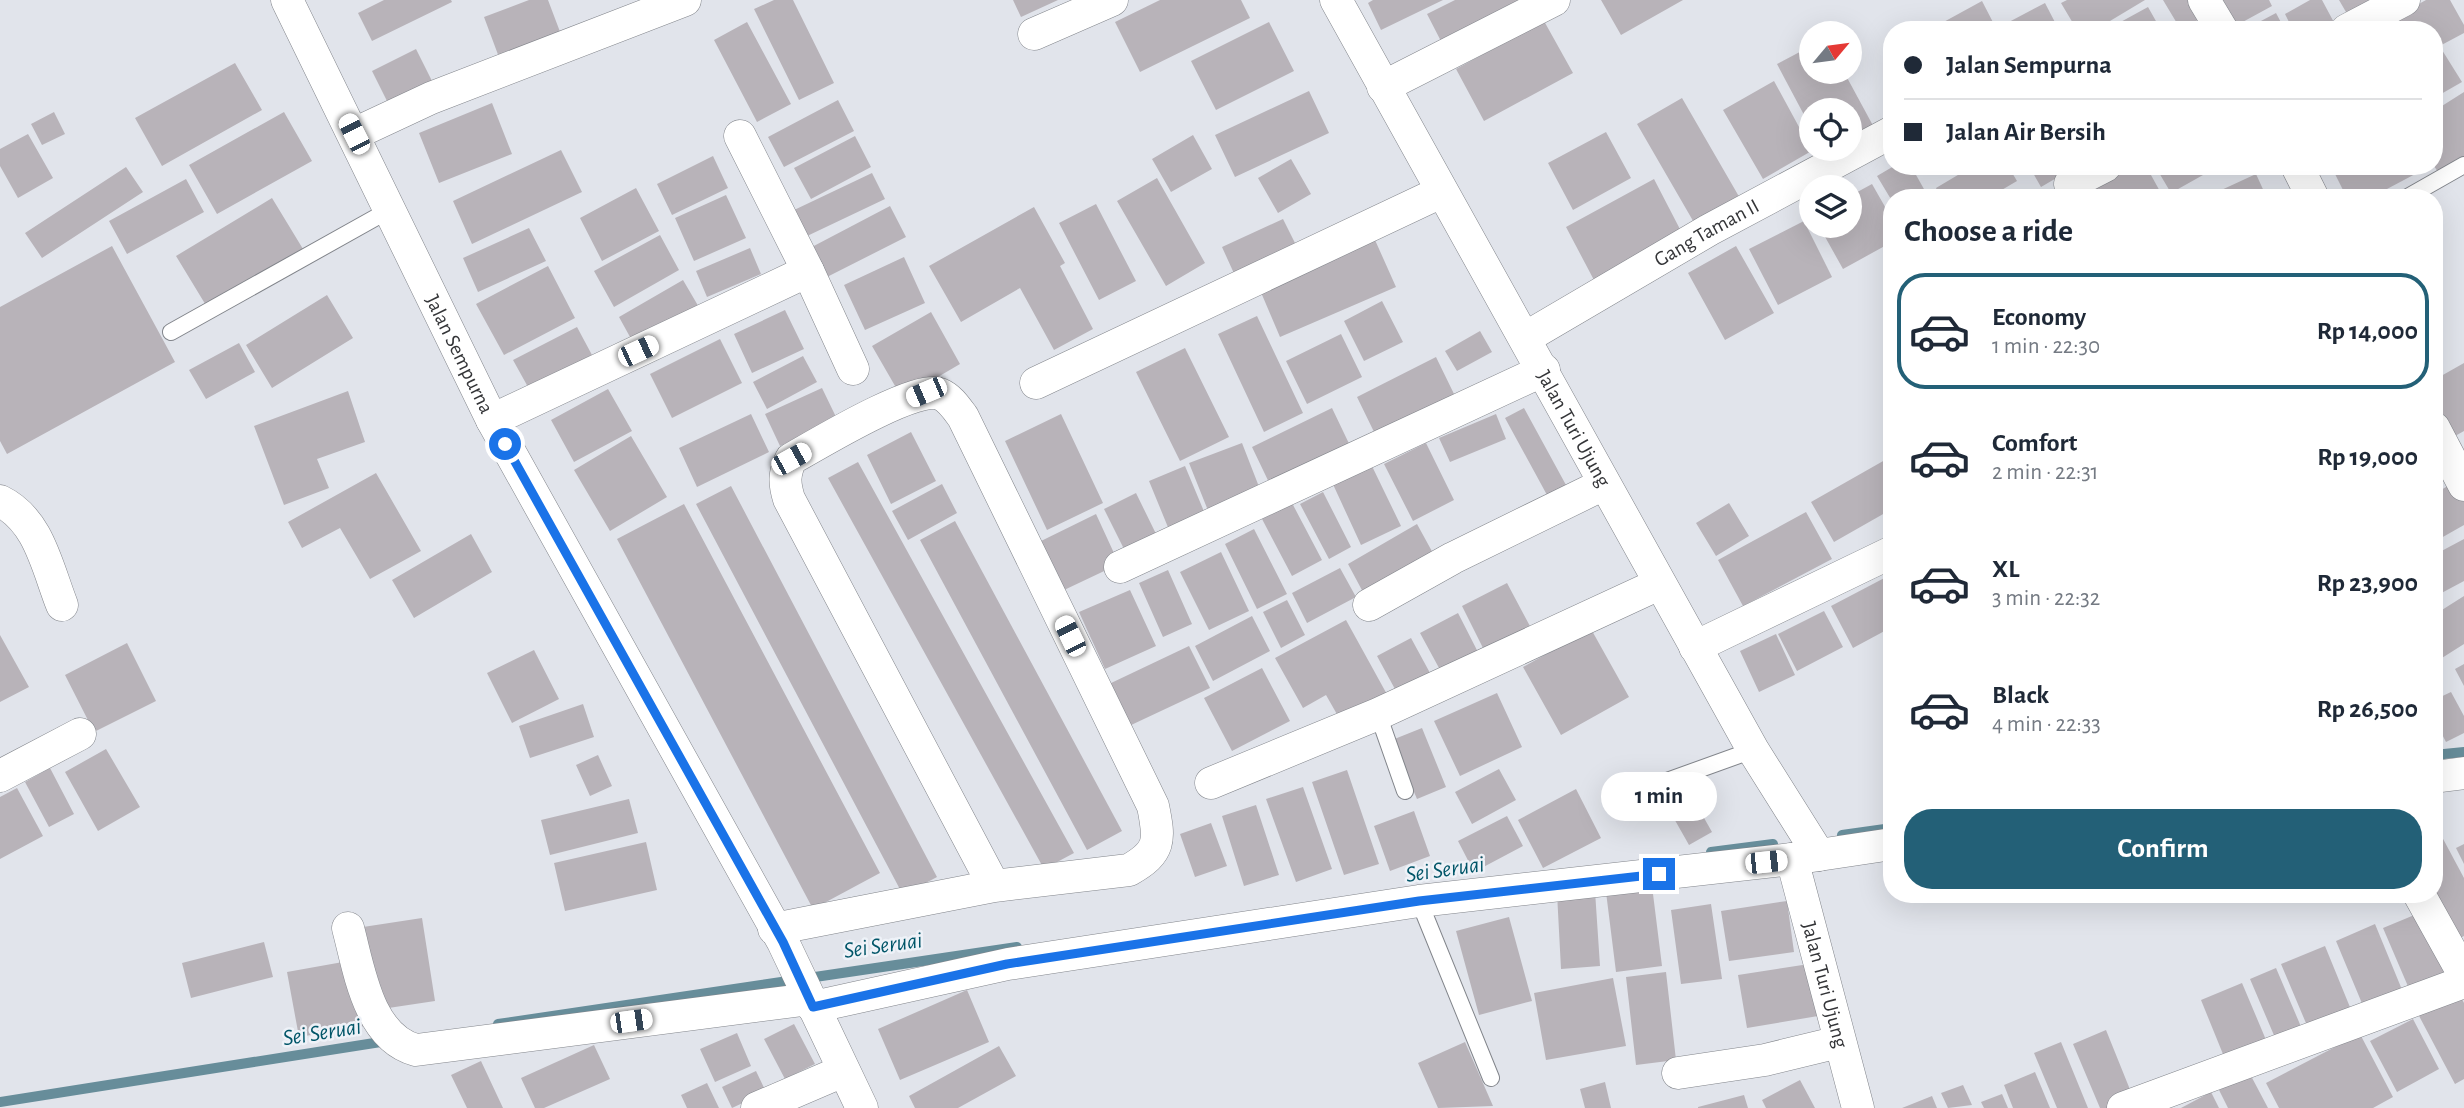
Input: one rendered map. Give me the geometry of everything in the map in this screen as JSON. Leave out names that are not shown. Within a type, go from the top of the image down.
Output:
[{"type":"street","name":"Jalan Sempurna","points":[[287,0],[492,419],[778,936],[826,1000],[843,1071],[862,1108]]},
{"type":"street","points":[[354,134],[431,98],[685,0]]},
{"type":"street","points":[[1034,34],[1112,0]]},
{"type":"street","points":[[1383,87],[1554,0]]},
{"type":"street","points":[[2204,0],[2217,21]]},
{"type":"street","points":[[2364,21],[2404,0]]},
{"type":"street","name":"Jalan Turi Ujung","points":[[1347,4],[1383,87],[1544,370],[1604,484],[1753,750],[1806,857],[1839,1042],[1858,1108]]},
{"type":"street","points":[[740,136],[808,271],[853,369]]},
{"type":"street","name":"Gang Taman II","points":[[1525,338],[1709,230],[1883,137]]},
{"type":"street","points":[[2070,184],[2088,175]]},
{"type":"street","points":[[1036,383],[1441,192]]},
{"type":"street","points":[[492,419],[808,271]]},
{"type":"street","points":[[1121,567],[1544,370]]},
{"type":"street","points":[[778,936],[994,886],[1129,870],[1146,861],[1156,848],[1158,831],[1153,806],[963,417],[953,403],[940,394],[926,392],[870,415],[791,459],[785,472],[785,485],[789,499],[994,886]]},
{"type":"street","points":[[2443,445],[2464,485]]},
{"type":"street","points":[[1369,605],[1453,558],[1604,484]]},
{"type":"street","points":[[0,501],[16,509],[31,526],[62,605]]},
{"type":"street","points":[[1695,647],[1883,556]]},
{"type":"street","points":[[1211,783],[1378,715],[1659,584]]},
{"type":"street","points":[[0,776],[80,734]]},
{"type":"street","points":[[2443,776],[2464,773]]},
{"type":"street","points":[[348,928],[369,1001],[380,1022],[405,1047],[430,1050],[656,1017],[826,1000],[1007,964],[1419,901],[1806,857],[1883,845]]},
{"type":"street","points":[[2424,903],[2464,975]]},
{"type":"street","points":[[2123,1108],[2464,982]]},
{"type":"street","points":[[1678,1073],[1765,1060],[1839,1042]]},
{"type":"street","points":[[757,1108],[843,1071]]},
{"type":"lane","points":[[2422,189],[2464,165]]},
{"type":"lane","points":[[171,332],[391,209]]},
{"type":"lane","points":[[1378,715],[1405,791]]},
{"type":"lane","points":[[1653,786],[1753,750]]},
{"type":"lane","points":[[1419,901],[1491,1078]]},
{"type":"building","points":[[384,0],[452,2],[372,41],[358,13]]},
{"type":"building","points":[[529,0],[548,0],[565,45],[503,68],[484,17]]},
{"type":"building","points":[[774,0],[793,0],[834,83],[799,100],[754,9]]},
{"type":"building","points":[[1013,0],[1058,0],[1021,17]]},
{"type":"building","points":[[1160,0],[1241,0],[1250,18],[1140,72],[1115,22]]},
{"type":"building","points":[[1373,0],[1443,0],[1381,30],[1368,3]]},
{"type":"building","points":[[1455,0],[1518,0],[1522,8],[1444,47],[1427,14]]},
{"type":"building","points":[[1601,0],[1683,0],[1621,35]]},
{"type":"building","points":[[2067,0],[2145,0],[2110,21],[2072,21],[2061,3]]},
{"type":"building","points":[[2163,0],[2191,0],[2201,18],[2196,21],[2176,21]]},
{"type":"building","points":[[2210,0],[2269,0],[2272,6],[2244,21],[2223,21]]},
{"type":"building","points":[[2310,0],[2322,0],[2333,21],[2288,21],[2285,14]]},
{"type":"building","points":[[2339,0],[2392,0],[2358,21],[2351,21]]},
{"type":"building","points":[[2426,0],[2450,0],[2464,25],[2464,33],[2443,44],[2443,21],[2388,21]]},
{"type":"building","points":[[1982,1],[1992,21],[1945,21]]},
{"type":"building","points":[[2045,3],[2054,21],[2011,21]]},
{"type":"building","points":[[2148,7],[2156,21],[2122,21]]},
{"type":"building","points":[[2276,13],[2280,21],[2261,21]]},
{"type":"building","points":[[1544,21],[1573,73],[1484,121],[1456,69]]},
{"type":"building","points":[[747,22],[791,104],[757,122],[714,40]]},
{"type":"building","points":[[1269,22],[1294,71],[1216,110],[1191,61]]},
{"type":"building","points":[[416,49],[432,81],[388,103],[372,71]]},
{"type":"building","points":[[1799,52],[1799,84],[1850,84],[1858,98],[1799,98],[1799,105],[1777,64]]},
{"type":"building","points":[[2443,52],[2462,82],[2443,93]]},
{"type":"building","points":[[235,63],[262,110],[162,166],[135,118]]},
{"type":"building","points":[[1774,81],[1799,127],[1799,158],[1763,179],[1723,110]]},
{"type":"building","points":[[1309,91],[1329,133],[1235,177],[1215,135]]},
{"type":"building","points":[[2464,92],[2464,156],[2443,169],[2443,105]]},
{"type":"building","points":[[1682,98],[1741,200],[1696,226],[1637,124]]},
{"type":"building","points":[[838,100],[854,131],[784,167],[768,137]]},
{"type":"building","points":[[492,103],[512,154],[439,183],[419,133]]},
{"type":"building","points":[[1862,105],[1877,133],[1862,141]]},
{"type":"building","points":[[54,112],[65,134],[42,145],[31,124]]},
{"type":"building","points":[[284,112],[312,161],[217,214],[189,165]]},
{"type":"building","points":[[1606,132],[1631,178],[1573,210],[1548,163]]},
{"type":"building","points":[[28,134],[53,178],[18,198],[0,166],[0,149]]},
{"type":"building","points":[[1193,135],[1212,169],[1171,192],[1152,159]]},
{"type":"building","points":[[855,136],[871,167],[811,199],[794,168]]},
{"type":"building","points":[[561,150],[582,192],[472,244],[453,201]]},
{"type":"building","points":[[713,156],[728,188],[672,215],[657,184]]},
{"type":"building","points":[[1291,159],[1311,194],[1278,213],[1258,178]]},
{"type":"building","points":[[126,167],[143,192],[42,258],[25,233]]},
{"type":"building","points":[[1883,172],[1883,175],[1916,175],[1924,189],[1885,189],[1877,176]]},
{"type":"building","points":[[872,173],[885,199],[805,237],[792,211]]},
{"type":"building","points":[[1958,175],[2013,175],[2017,181],[2003,189],[1936,188]]},
{"type":"building","points":[[2034,175],[2062,175],[2041,187]]},
{"type":"building","points":[[2119,175],[2151,175],[2159,189],[2093,189]]},
{"type":"building","points":[[2160,175],[2203,175],[2178,189],[2169,189]]},
{"type":"building","points":[[2256,175],[2263,189],[2224,189]]},
{"type":"building","points":[[2336,175],[2413,175],[2387,189],[2342,189]]},
{"type":"building","points":[[1157,178],[1205,263],[1166,286],[1117,201]]},
{"type":"building","points":[[186,179],[204,212],[127,254],[109,221]]},
{"type":"building","points":[[1654,179],[1683,235],[1595,282],[1566,227]]},
{"type":"building","points":[[1872,184],[1883,203],[1883,247],[1843,269],[1826,238],[1862,238],[1862,189]]},
{"type":"building","points":[[636,188],[659,231],[602,261],[580,218]]},
{"type":"building","points":[[726,195],[746,238],[694,261],[675,218]]},
{"type":"building","points":[[272,198],[303,249],[207,307],[176,256]]},
{"type":"building","points":[[1096,204],[1136,281],[1099,300],[1059,223]]},
{"type":"building","points":[[890,206],[906,237],[825,278],[810,248]]},
{"type":"building","points":[[1034,207],[1065,263],[1060,266],[1093,329],[1054,350],[1020,288],[961,322],[929,266]]},
{"type":"building","points":[[1283,219],[1299,251],[1237,280],[1222,247]]},
{"type":"building","points":[[1799,224],[1799,238],[1812,238],[1832,277],[1778,305],[1749,249]]},
{"type":"building","points":[[529,228],[546,261],[478,292],[463,258]]},
{"type":"building","points":[[660,235],[679,270],[614,307],[594,271]]},
{"type":"building","points":[[1375,240],[1396,287],[1280,337],[1260,290]]},
{"type":"building","points":[[112,246],[175,362],[7,454],[0,441],[0,307]]},
{"type":"building","points":[[1736,246],[1774,313],[1725,340],[1688,273]]},
{"type":"building","points":[[750,248],[761,274],[707,297],[696,271]]},
{"type":"building","points":[[904,257],[925,303],[865,330],[844,285]]},
{"type":"building","points":[[548,266],[575,318],[504,355],[476,304]]},
{"type":"building","points":[[683,280],[700,309],[635,346],[619,317]]},
{"type":"building","points":[[327,295],[353,338],[272,388],[246,345]]},
{"type":"building","points":[[1382,301],[1403,342],[1364,361],[1344,321]]},
{"type":"building","points":[[785,310],[804,349],[752,373],[734,334]]},
{"type":"building","points":[[931,312],[960,364],[902,398],[872,346]]},
{"type":"building","points":[[1257,316],[1303,413],[1264,432],[1218,334]]},
{"type":"building","points":[[577,327],[592,355],[528,387],[513,360]]},
{"type":"building","points":[[1480,331],[1492,352],[1457,371],[1445,351]]},
{"type":"building","points":[[1341,334],[1362,377],[1307,404],[1286,361]]},
{"type":"building","points":[[720,339],[742,383],[672,418],[650,374]]},
{"type":"building","points":[[239,343],[255,372],[206,399],[189,370]]},
{"type":"building","points":[[1185,348],[1229,437],[1180,461],[1136,372]]},
{"type":"building","points":[[803,356],[817,382],[767,409],[753,382]]},
{"type":"building","points":[[1436,357],[1455,396],[1376,436],[1357,397]]},
{"type":"building","points":[[2464,363],[2464,431],[2455,436],[2443,414],[2443,375]]},
{"type":"building","points":[[822,388],[837,419],[780,446],[765,414]]},
{"type":"building","points":[[608,389],[632,431],[574,462],[551,420]]},
{"type":"building","points":[[348,391],[365,442],[317,459],[329,488],[284,505],[254,426]]},
{"type":"building","points":[[1332,408],[1354,454],[1274,493],[1252,447]]},
{"type":"building","points":[[1524,408],[1566,485],[1547,495],[1505,418]]},
{"type":"building","points":[[751,414],[769,452],[697,487],[679,448]]},
{"type":"building","points":[[1061,414],[1103,503],[1047,530],[1005,441]]},
{"type":"building","points":[[1496,414],[1506,439],[1450,462],[1439,438]]},
{"type":"building","points":[[911,432],[936,481],[891,504],[867,455]]},
{"type":"building","points":[[631,436],[667,497],[610,531],[574,470]]},
{"type":"building","points":[[1242,443],[1263,497],[1211,518],[1189,463]]},
{"type":"building","points":[[1426,443],[1454,500],[1413,521],[1384,464]]},
{"type":"building","points":[[1883,461],[1883,514],[1834,542],[1811,502]]},
{"type":"building","points":[[858,462],[1074,853],[1044,869],[828,478]]},
{"type":"building","points":[[1370,462],[1401,526],[1361,545],[1331,480]]},
{"type":"building","points":[[1185,466],[1208,521],[1172,537],[1149,481]]},
{"type":"building","points":[[376,473],[421,551],[370,579],[340,528],[302,548],[288,522]]},
{"type":"building","points":[[2453,483],[2464,502],[2464,525],[2443,537],[2443,489]]},
{"type":"building","points":[[942,484],[957,513],[908,540],[892,511]]},
{"type":"building","points":[[731,486],[937,877],[903,895],[696,504]]},
{"type":"building","points":[[1323,492],[1351,547],[1329,559],[1300,504]]},
{"type":"building","points":[[1136,493],[1160,542],[1128,557],[1104,509]]},
{"type":"building","points":[[1292,503],[1322,560],[1292,576],[1262,519]]},
{"type":"building","points":[[1729,503],[1749,536],[1716,556],[1696,523]]},
{"type":"building","points":[[684,504],[880,873],[813,909],[617,539]]},
{"type":"building","points":[[1806,512],[1832,559],[1743,606],[1718,560]]},
{"type":"building","points":[[1096,514],[1119,564],[1062,591],[1039,542]]},
{"type":"building","points":[[955,521],[1122,831],[1087,850],[920,540]]},
{"type":"building","points":[[1417,524],[1434,555],[1364,594],[1348,564]]},
{"type":"building","points":[[1254,529],[1287,594],[1257,609],[1225,544]]},
{"type":"building","points":[[471,534],[492,572],[414,618],[392,580]]},
{"type":"building","points":[[2464,539],[2464,581],[2443,592],[2443,550]]},
{"type":"building","points":[[1221,552],[1249,611],[1209,630],[1180,572]]},
{"type":"building","points":[[1340,568],[1356,597],[1307,623],[1292,593]]},
{"type":"building","points":[[1168,570],[1192,624],[1163,637],[1139,583]]},
{"type":"building","points":[[1883,579],[1883,632],[1853,648],[1831,606]]},
{"type":"building","points":[[1507,583],[1531,628],[1485,652],[1462,606]]},
{"type":"building","points":[[1130,590],[1156,646],[1105,669],[1079,612]]},
{"type":"building","points":[[2464,596],[2464,644],[2443,657],[2443,609]]},
{"type":"building","points":[[1287,600],[1305,635],[1281,648],[1263,612]]},
{"type":"building","points":[[1824,611],[1843,647],[1797,671],[1778,634]]},
{"type":"building","points":[[1458,613],[1482,660],[1445,679],[1420,633]]},
{"type":"building","points":[[1252,616],[1270,651],[1213,681],[1195,646]]},
{"type":"building","points":[[1346,620],[1389,698],[1342,723],[1326,695],[1303,708],[1275,658]]},
{"type":"building","points":[[1591,629],[1629,697],[1561,735],[1523,667]]},
{"type":"building","points":[[1776,634],[1795,675],[1759,692],[1740,651]]},
{"type":"building","points":[[0,635],[29,687],[0,702]]},
{"type":"building","points":[[1411,638],[1436,684],[1402,702],[1377,656]]},
{"type":"building","points":[[127,643],[156,701],[94,732],[65,675]]},
{"type":"building","points":[[1189,646],[1210,688],[1129,726],[1109,684]]},
{"type":"building","points":[[534,650],[559,699],[512,723],[487,673]]},
{"type":"building","points":[[2464,664],[2464,686],[2455,669]]},
{"type":"building","points":[[1262,668],[1290,721],[1232,751],[1204,698]]},
{"type":"building","points":[[2451,692],[2464,716],[2464,733],[2446,742],[2443,736],[2443,696]]},
{"type":"building","points":[[1497,693],[1522,747],[1460,776],[1434,721]]},
{"type":"building","points":[[583,704],[594,737],[530,758],[519,726]]},
{"type":"building","points":[[1422,728],[1446,787],[1417,799],[1392,740]]},
{"type":"building","points":[[106,749],[140,807],[98,831],[65,772]]},
{"type":"building","points":[[598,755],[612,786],[590,796],[576,765]]},
{"type":"building","points":[[50,768],[74,814],[49,827],[25,782]]},
{"type":"building","points":[[1499,769],[1516,800],[1472,824],[1455,792]]},
{"type":"building","points":[[1347,770],[1379,864],[1344,875],[1312,782]]},
{"type":"building","points":[[1303,787],[1332,869],[1296,882],[1266,799]]},
{"type":"building","points":[[17,788],[43,836],[0,859],[0,797]]},
{"type":"building","points":[[1576,789],[1601,838],[1543,868],[1518,820]]},
{"type":"building","points":[[629,799],[638,833],[550,855],[541,820]]},
{"type":"building","points":[[1695,802],[1712,832],[1689,845],[1672,815]]},
{"type":"building","points":[[1256,805],[1279,875],[1244,886],[1222,816]]},
{"type":"building","points":[[1414,811],[1430,856],[1390,871],[1374,826]]},
{"type":"building","points":[[1507,816],[1523,846],[1474,872],[1458,841]]},
{"type":"building","points":[[1211,823],[1227,866],[1195,877],[1180,834]]},
{"type":"building","points":[[2443,839],[2464,878],[2464,936],[2458,939],[2438,903],[2443,903]]},
{"type":"building","points":[[646,842],[657,890],[565,911],[554,863]]},
{"type":"building","points":[[2464,844],[2464,864],[2456,848]]},
{"type":"building","points":[[1652,886],[1662,966],[1616,972],[1606,892]]},
{"type":"building","points":[[1595,891],[1600,966],[1561,969],[1557,893]]},
{"type":"building","points":[[1787,901],[1794,952],[1729,961],[1721,911]]},
{"type":"building","points":[[1711,904],[1722,979],[1681,984],[1671,910]]},
{"type":"building","points":[[2424,911],[2450,975],[2410,991],[2383,928]]},
{"type":"building","points":[[1509,917],[1532,1001],[1479,1015],[1456,931]]},
{"type":"building","points":[[422,918],[435,1001],[375,1010],[363,927]]},
{"type":"building","points":[[2375,924],[2405,997],[2366,1013],[2336,941]]},
{"type":"building","points":[[264,942],[273,977],[191,998],[182,963]]},
{"type":"building","points":[[2325,946],[2354,1017],[2311,1035],[2281,964]]},
{"type":"building","points":[[354,960],[365,1026],[299,1037],[287,972]]},
{"type":"building","points":[[1809,964],[1818,1016],[1747,1028],[1738,975]]},
{"type":"building","points":[[2276,968],[2302,1029],[2276,1040],[2250,979]]},
{"type":"building","points":[[1666,972],[1676,1060],[1636,1065],[1626,977]]},
{"type":"building","points":[[1613,978],[1626,1046],[1546,1060],[1534,993]]},
{"type":"building","points":[[2242,983],[2269,1047],[2227,1064],[2201,1000]]},
{"type":"building","points":[[967,990],[989,1042],[900,1080],[878,1029]]},
{"type":"building","points":[[2459,993],[2464,1003],[2464,1079],[2455,1084],[2418,1014]]},
{"type":"building","points":[[2413,1019],[2439,1069],[2397,1092],[2370,1041]]},
{"type":"building","points":[[794,1024],[815,1064],[785,1079],[764,1039]]},
{"type":"building","points":[[2106,1030],[2135,1102],[2120,1108],[2100,1108],[2073,1044]]},
{"type":"building","points":[[737,1033],[751,1066],[715,1082],[700,1049]]},
{"type":"building","points":[[2360,1034],[2393,1097],[2373,1108],[2279,1108],[2266,1083]]},
{"type":"building","points":[[1465,1042],[1493,1106],[1438,1108],[1418,1063]]},
{"type":"building","points":[[2061,1042],[2088,1108],[2057,1108],[2034,1053]]},
{"type":"building","points":[[594,1045],[610,1079],[544,1108],[535,1108],[521,1078]]},
{"type":"building","points":[[999,1046],[1016,1076],[958,1108],[915,1108],[909,1096]]},
{"type":"building","points":[[481,1061],[503,1108],[467,1108],[451,1075]]},
{"type":"building","points":[[756,1071],[766,1092],[732,1108],[722,1087]]},
{"type":"building","points":[[2035,1072],[2050,1108],[2013,1108],[2004,1085]]},
{"type":"building","points":[[2250,1074],[2268,1108],[2228,1108],[2219,1090]]},
{"type":"building","points":[[1800,1080],[1815,1108],[1766,1108],[1762,1100]]},
{"type":"building","points":[[1605,1082],[1611,1108],[1585,1108],[1580,1089]]},
{"type":"building","points":[[707,1083],[719,1108],[687,1108],[681,1095]]},
{"type":"building","points":[[1963,1085],[1972,1105],[1948,1108],[1941,1093]]},
{"type":"building","points":[[2211,1092],[2219,1108],[2181,1108]]},
{"type":"building","points":[[2002,1094],[2008,1108],[1984,1108],[1981,1102]]},
{"type":"building","points":[[1744,1095],[1748,1108],[1698,1108],[1698,1107]]},
{"type":"building","points":[[1932,1096],[1937,1108],[1902,1108]]},
{"type":"waterway","name":"Sei Seruai","points":[[2443,754],[2464,752]]},
{"type":"waterway","name":"Sei Seruai","points":[[1842,835],[1883,829]]},
{"type":"waterway","name":"Sei Seruai","points":[[1711,852],[1773,844]]},
{"type":"waterway","name":"Sei Seruai","points":[[498,1024],[1017,947]]},
{"type":"waterway","name":"Sei Seruai","points":[[0,1102],[387,1041]]},
{"type":"route","points":[[505,444],[783,942],[813,1007],[1007,964],[1419,901],[1659,874]]}]
